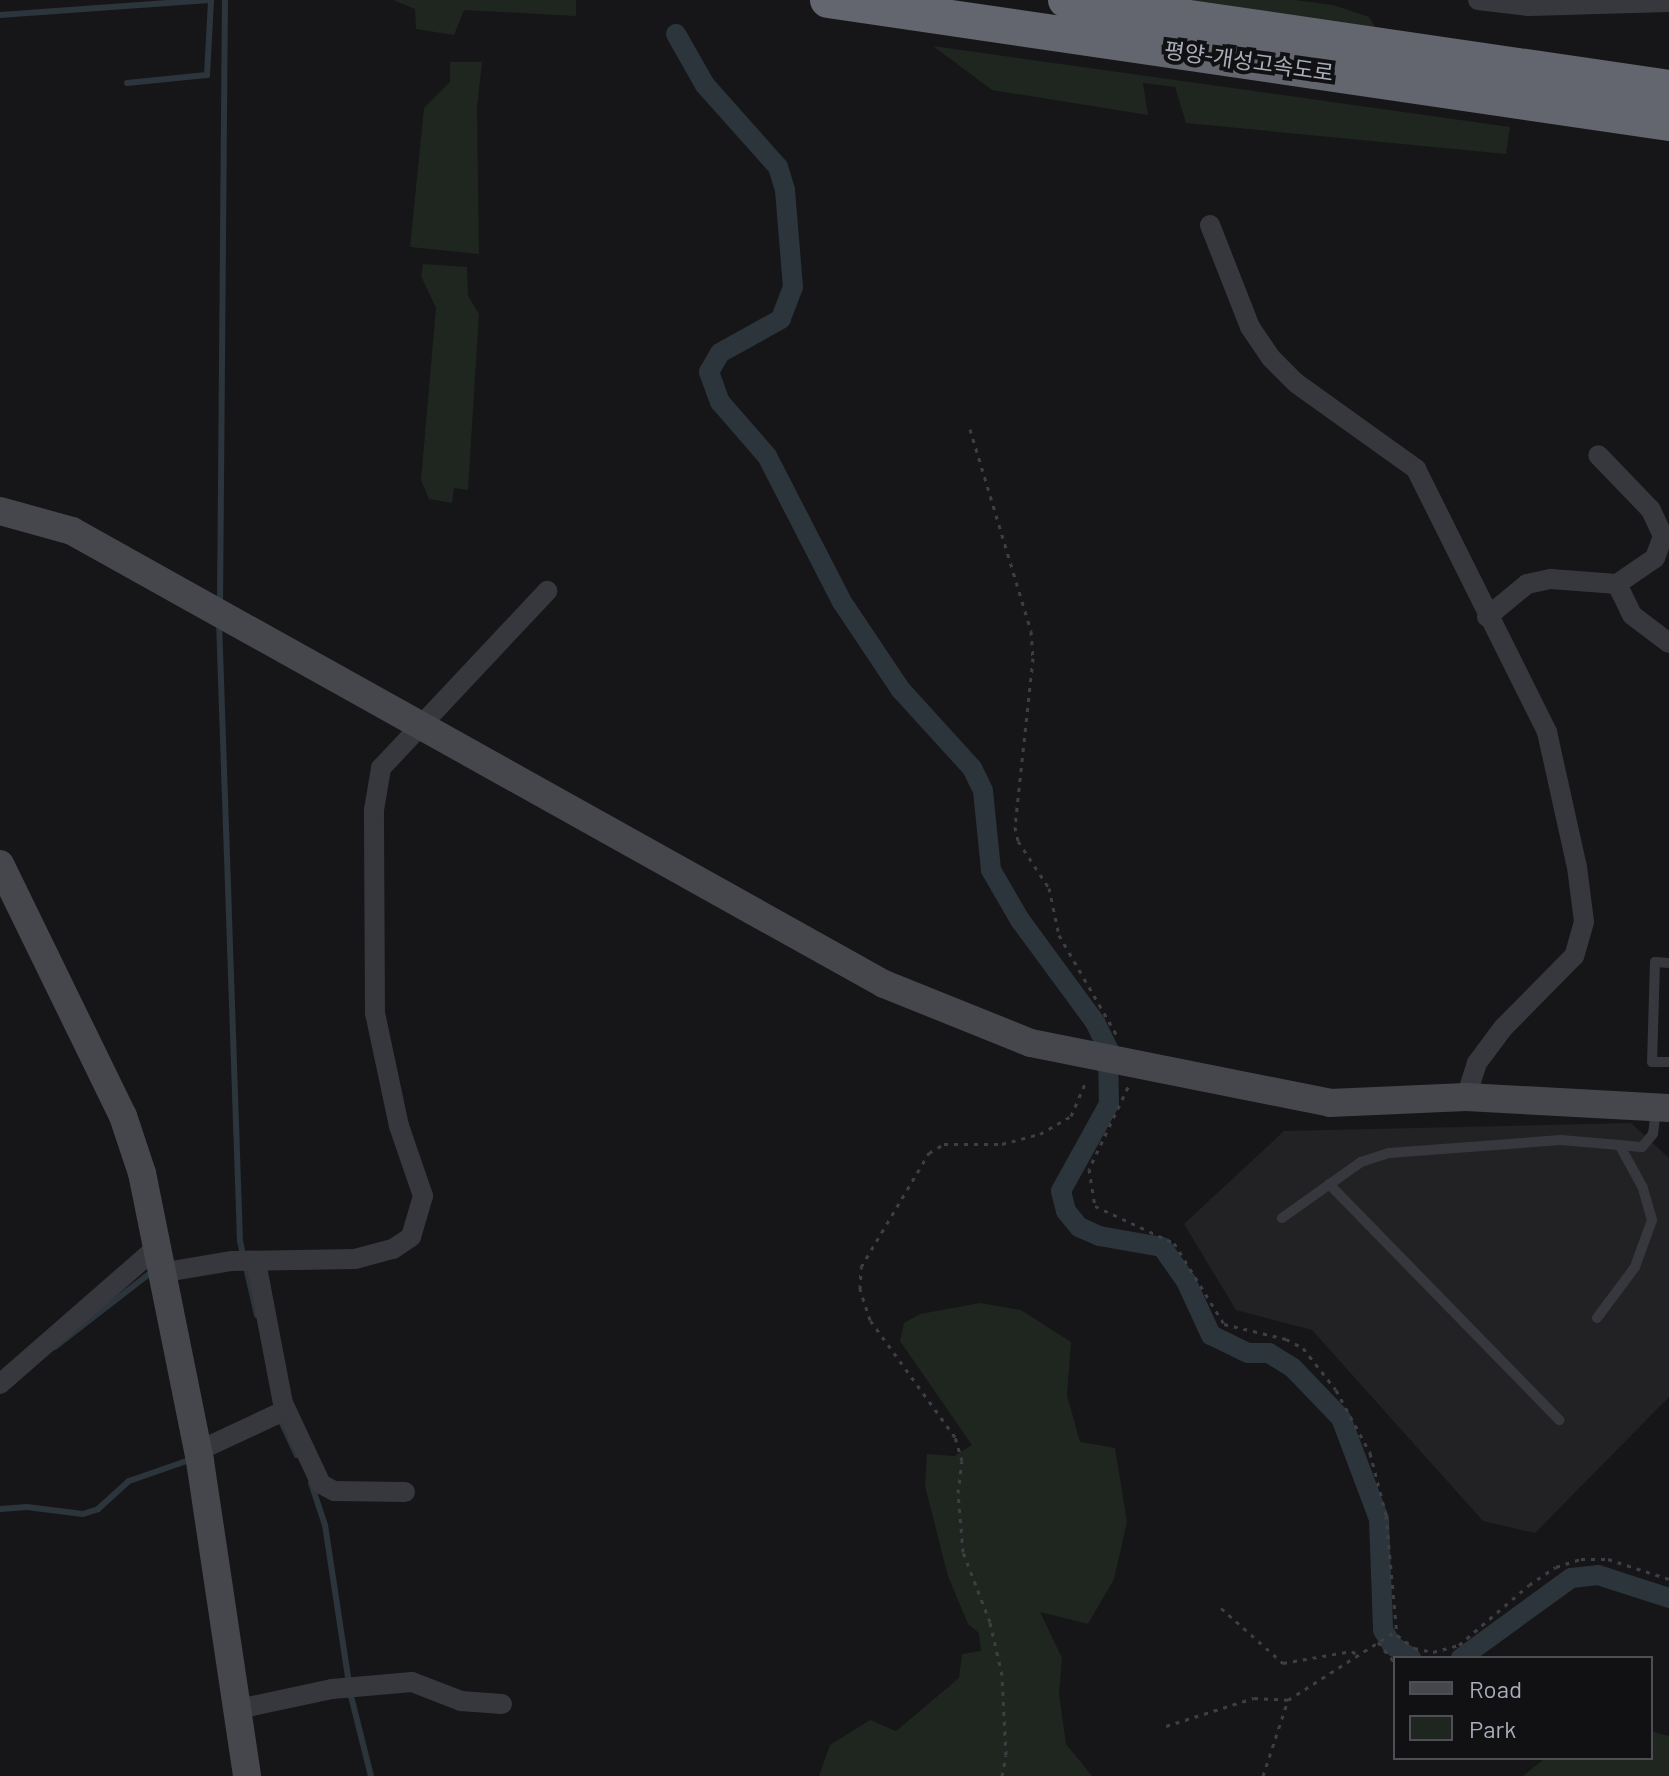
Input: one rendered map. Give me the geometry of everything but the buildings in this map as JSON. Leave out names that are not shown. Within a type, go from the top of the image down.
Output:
[{"type":"highway","name":"평양-개성고속도로","points":[[828,0],[1669,123]]},
{"type":"highway","name":"평양-개성고속도로","points":[[1066,0],[1669,88]]},
{"type":"street","points":[[1478,0],[1529,6],[1669,2]]},
{"type":"street","points":[[1210,225],[1250,327],[1271,358],[1296,383],[1416,469],[1487,617],[1547,732],[1577,867],[1584,922],[1574,956],[1503,1028],[1477,1063],[1466,1097]]},
{"type":"street","points":[[1487,617],[1527,584],[1551,579],[1617,584],[1655,558],[1663,536],[1651,510],[1598,455]]},
{"type":"street","points":[[0,511],[72,531],[884,984],[1031,1043],[1330,1103],[1466,1097],[1663,1108]]},
{"type":"street","points":[[1617,584],[1632,615],[1669,643]]},
{"type":"street","points":[[0,1384],[158,1265],[355,1259],[393,1249],[411,1237],[420,1220],[423,1196],[382,1058],[372,960],[374,810],[381,768],[418,724],[547,591]]},
{"type":"street","points":[[0,864],[123,1116],[142,1173],[158,1265],[199,1455],[247,1776]]},
{"type":"street","points":[[256,1262],[286,1410],[321,1484],[334,1491],[405,1492]]},
{"type":"street","points":[[199,1455],[286,1410]]},
{"type":"street","points":[[238,1709],[332,1689],[412,1682],[461,1701],[502,1704]]},
{"type":"lane","points":[[1669,963],[1655,962],[1652,1062],[1669,1062]]},
{"type":"lane","points":[[1282,1218],[1361,1162],[1389,1153],[1561,1140],[1621,1148],[1647,1142],[1663,1108]]},
{"type":"lane","points":[[1597,1318],[1635,1267],[1652,1220],[1643,1188],[1621,1148]]},
{"type":"lane","points":[[1329,1184],[1559,1420]]},
{"type":"path","points":[[970,429],[1031,631],[1031,694],[1015,827],[1018,841],[1049,888],[1059,935],[1117,1062],[1089,1169],[1095,1206],[1174,1243],[1224,1324],[1286,1339],[1303,1348],[1336,1390],[1370,1453],[1386,1515],[1395,1631],[1414,1648],[1433,1652],[1459,1645],[1538,1579],[1581,1559],[1608,1559],[1669,1579]]},
{"type":"path","points":[[1002,1776],[1006,1755],[1002,1675],[990,1622],[963,1552],[958,1493],[962,1461],[955,1437],[870,1320],[860,1289],[861,1267],[929,1153],[952,1142],[1002,1144],[1040,1134],[1071,1116],[1117,1062]]},
{"type":"path","points":[[1221,1608],[1283,1663],[1352,1651],[1358,1656]]},
{"type":"path","points":[[1166,1726],[1254,1698],[1288,1700],[1395,1631]]},
{"type":"path","points":[[1378,1642],[1393,1661]]},
{"type":"path","points":[[1263,1776],[1288,1700]]},
{"type":"shaded area","points":[[1631,1123],[1669,1158],[1669,1397],[1535,1533],[1483,1521],[1312,1330],[1236,1310],[1184,1224],[1284,1131]]},
{"type":"green space","points":[[393,0],[576,0],[576,16],[464,10],[454,35],[416,29],[415,9]]},
{"type":"green space","points":[[1182,0],[1295,0],[1333,5],[1369,17],[1379,34]]},
{"type":"green space","points":[[933,46],[1510,127],[1506,154],[1186,123],[1175,87],[1143,83],[1148,115],[992,90]]},
{"type":"green space","points":[[450,62],[482,62],[477,108],[479,254],[410,247],[424,108],[450,82]]},
{"type":"green space","points":[[423,264],[467,267],[468,296],[479,314],[468,490],[454,488],[452,503],[429,499],[421,480],[436,308],[421,276]]},
{"type":"green space","points":[[980,1303],[1021,1310],[1071,1342],[1067,1395],[1080,1442],[1115,1448],[1127,1522],[1114,1579],[1088,1624],[1040,1612],[1062,1658],[1059,1694],[1066,1744],[1092,1776],[819,1776],[830,1745],[870,1720],[896,1731],[959,1678],[962,1654],[981,1651],[979,1633],[968,1624],[948,1576],[925,1486],[927,1454],[954,1456],[972,1445],[900,1341],[904,1323],[920,1314]]},
{"type":"green space","points":[[1653,1732],[1669,1736],[1669,1776],[1523,1776],[1543,1760],[1653,1760]]},
{"type":"waterway","points":[[0,15],[209,0]]},
{"type":"waterway","points":[[127,83],[207,75],[211,0]]},
{"type":"waterway","points":[[220,605],[225,0]]},
{"type":"waterway","points":[[676,34],[705,85],[778,167],[785,190],[793,287],[781,319],[720,353],[709,372],[720,402],[767,456],[842,602],[901,690],[972,768],[983,791],[991,870],[1020,920],[1095,1022],[1108,1049],[1109,1104],[1061,1191],[1066,1211],[1079,1227],[1099,1236],[1162,1247],[1186,1281],[1211,1335],[1248,1353],[1269,1353],[1293,1368],[1341,1418],[1379,1519],[1383,1630],[1392,1645],[1408,1656]]},
{"type":"waterway","points":[[219,621],[240,1241],[257,1315]]},
{"type":"waterway","points":[[55,1347],[153,1271]]},
{"type":"waterway","points":[[280,1419],[297,1455]]},
{"type":"waterway","points":[[0,1509],[27,1507],[83,1514],[98,1509],[129,1481],[192,1459]]},
{"type":"waterway","points":[[311,1483],[325,1525],[351,1696],[371,1776]]},
{"type":"waterway","points":[[1464,1656],[1571,1578],[1598,1575],[1669,1598]]}]
